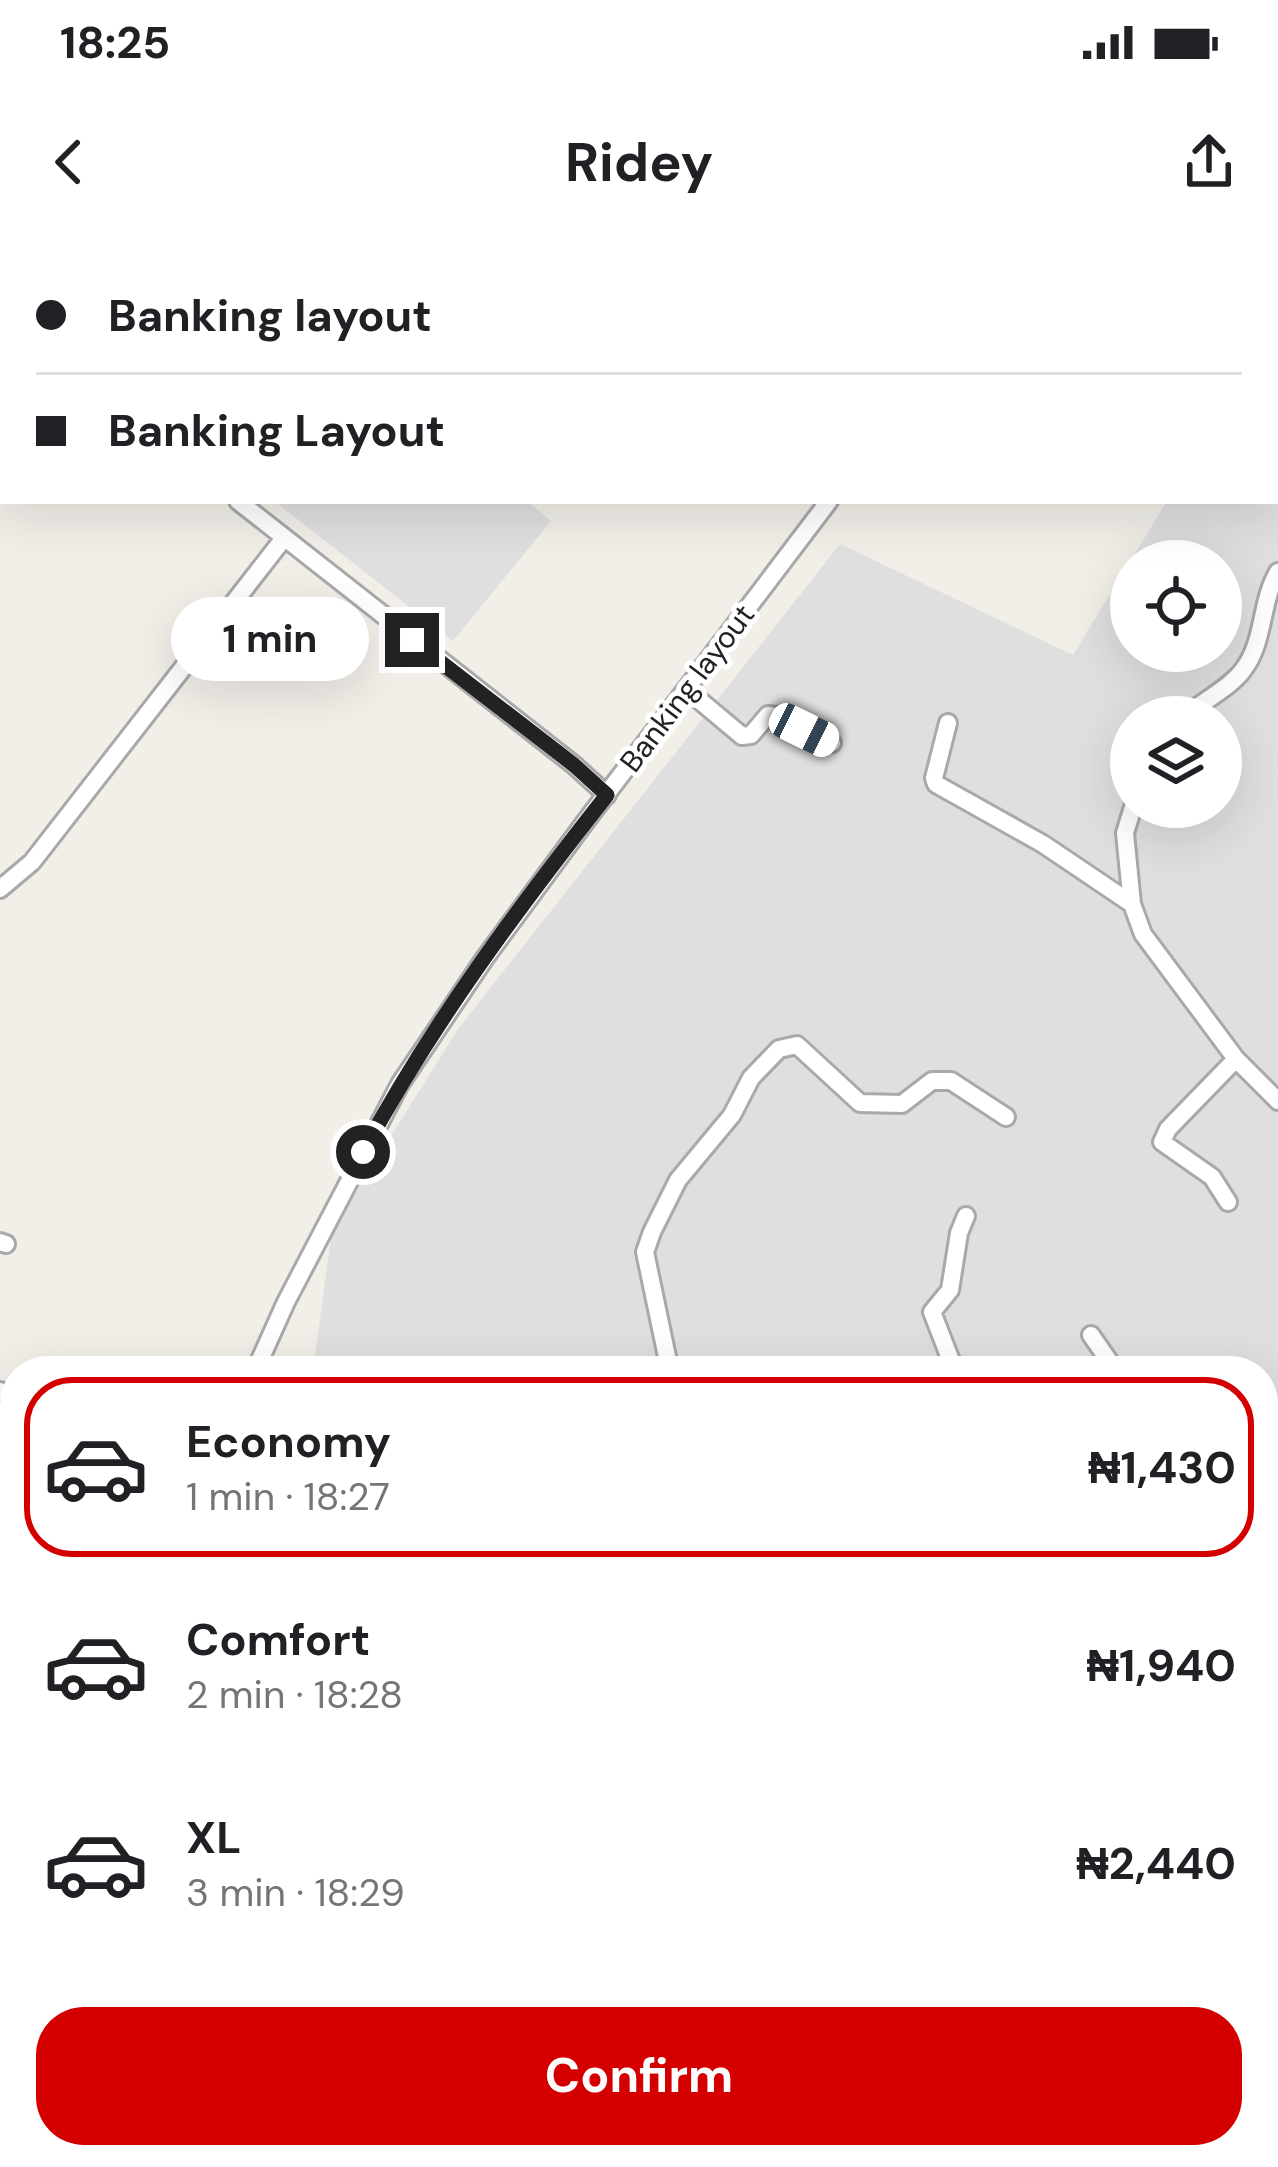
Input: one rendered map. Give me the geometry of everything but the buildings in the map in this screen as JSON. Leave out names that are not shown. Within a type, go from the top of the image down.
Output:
[{"type":"street","name":"Banking layout","points":[[242,504],[607,795]]},
{"type":"street","name":"Banking layout","points":[[262,1356],[400,1084],[485,958],[828,504]]},
{"type":"street","points":[[0,889],[32,862],[284,538]]},
{"type":"street","points":[[1211,696],[1242,672],[1278,572]]},
{"type":"street","points":[[686,689],[742,736],[751,735],[768,715],[832,743]]},
{"type":"street","points":[[948,723],[936,784],[1043,844],[1132,904]]},
{"type":"street","points":[[1127,828],[1132,904],[1143,934],[1236,1059],[1278,1101]]},
{"type":"street","points":[[667,1356],[645,1252],[678,1180],[732,1115],[751,1078],[779,1049],[797,1045],[860,1103],[902,1104],[932,1081],[952,1081],[1006,1117]]},
{"type":"street","points":[[1228,1202],[1212,1177],[1162,1142],[1168,1129],[1236,1059]]},
{"type":"street","points":[[949,1356],[932,1312],[950,1289],[958,1233],[966,1216]]},
{"type":"street","points":[[1091,1335],[1106,1356]]},
{"type":"shaded area","points":[[278,504],[531,504],[551,521],[453,641]]},
{"type":"shaded area","points":[[1165,504],[1278,504],[1278,1356],[315,1356],[332,1230],[458,1029],[840,544],[1073,655],[1110,594],[1110,672],[1242,672],[1242,540],[1143,540]]},
{"type":"route","points":[[363,1152],[442,1021],[607,795],[412,640]]}]
